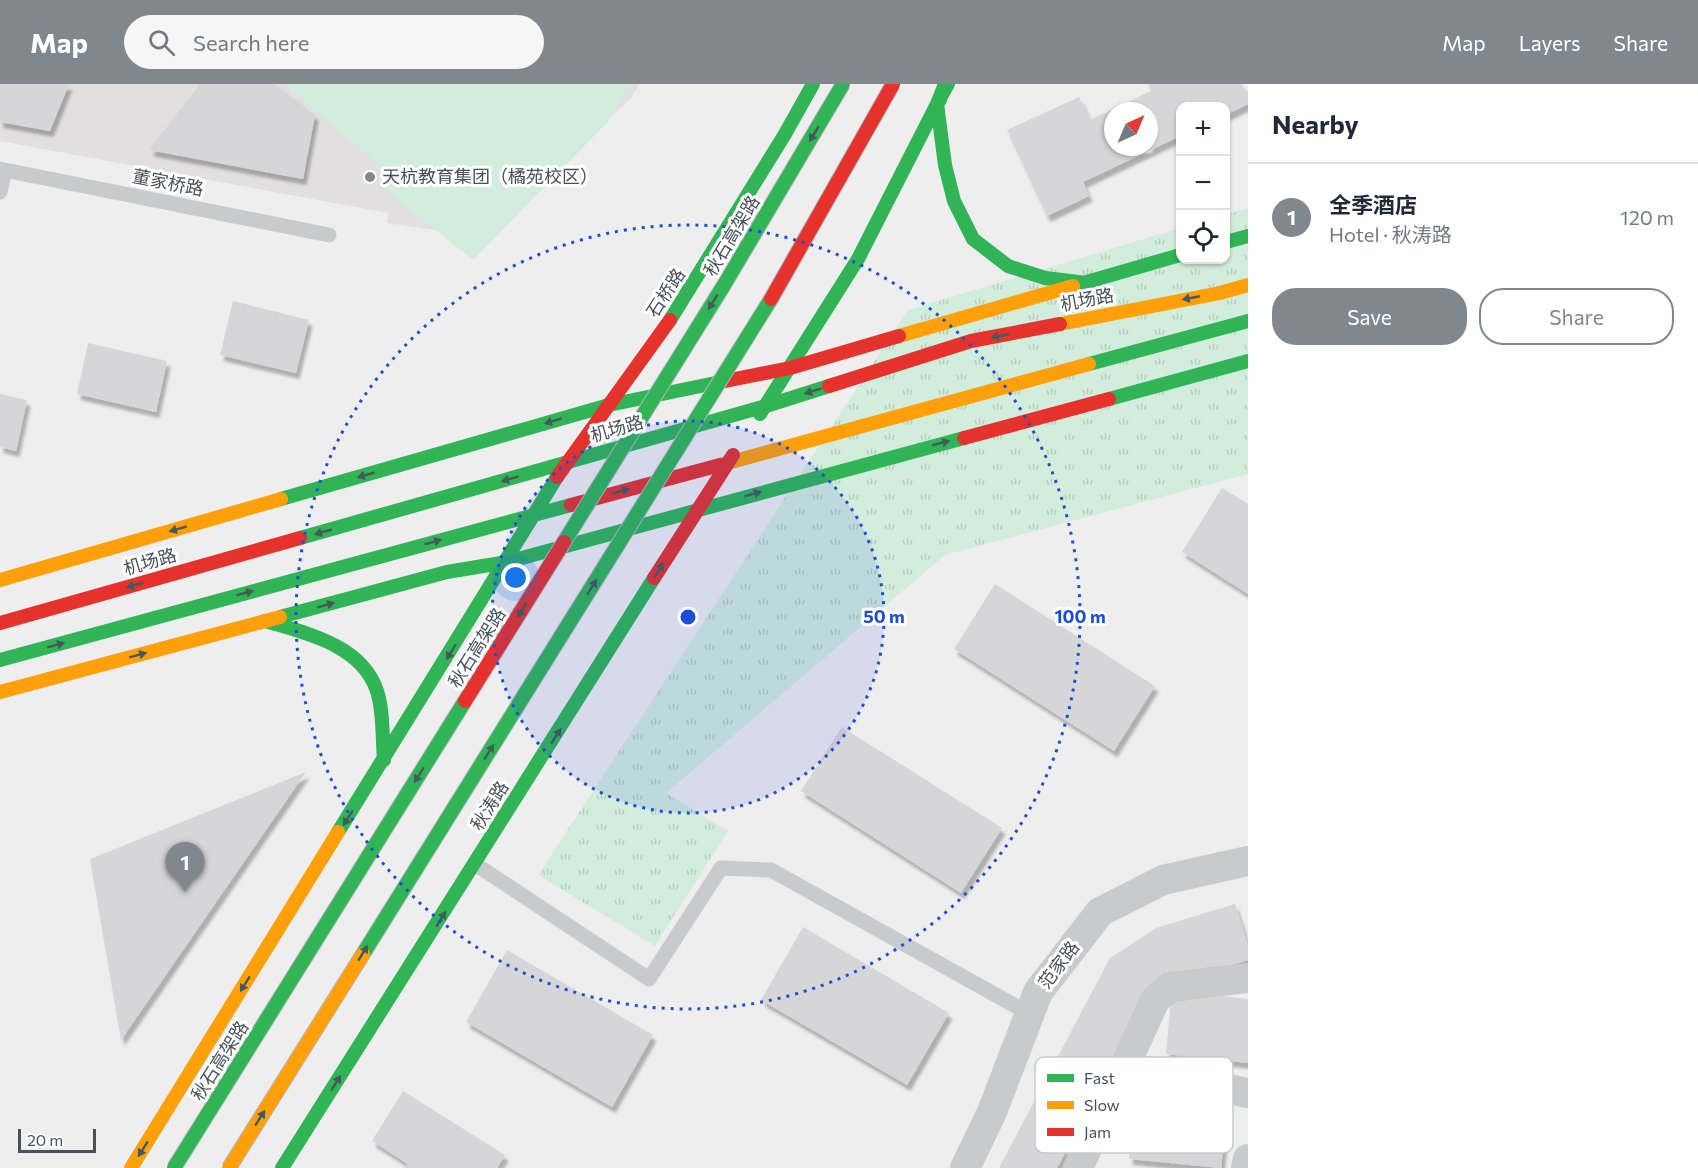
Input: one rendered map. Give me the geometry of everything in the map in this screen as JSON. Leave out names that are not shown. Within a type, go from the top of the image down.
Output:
[{"type":"main road","name":"石桥路","points":[[537,513],[566,463],[678,310],[813,84]]},
{"type":"main road","name":"秋石高架路","points":[[174,1168],[724,285],[843,84]]},
{"type":"main road","points":[[229,1168],[759,320],[893,84]]},
{"type":"main road","points":[[754,424],[858,259],[948,84]]},
{"type":"main road","points":[[937,104],[945,165],[954,201],[973,240],[1008,266],[1045,278],[1087,283]]},
{"type":"main road","points":[[1230,241],[1248,236]]},
{"type":"main road","name":"机场路","points":[[0,580],[609,405],[790,368],[1176,256]]},
{"type":"main road","points":[[1220,293],[1241,271]]},
{"type":"main road","name":"机场路","points":[[0,623],[766,406],[971,341],[1220,293],[1248,285]]},
{"type":"main road","points":[[0,660],[1248,321]]},
{"type":"main road","points":[[0,692],[447,572],[507,562],[1248,361]]},
{"type":"main road","points":[[728,462],[741,443]]},
{"type":"main road","name":"秋涛路","points":[[282,1168],[728,462]]},
{"type":"main road","points":[[131,1168],[537,513]]},
{"type":"main road","points":[[265,621],[328,641],[361,666],[372,679],[377,691],[384,760]]},
{"type":"street","name":"范家路","points":[[965,1168],[992,1112],[1038,992],[1100,912],[1163,880],[1248,861]]},
{"type":"street","points":[[1129,1057],[1155,1000],[1170,987],[1248,978]]},
{"type":"street","points":[[1233,1090],[1248,1093]]},
{"type":"street","points":[[1078,1168],[1085,1153]]},
{"type":"street","points":[[1246,1168],[1248,1158]]},
{"type":"lane","points":[[0,192],[3,170]]},
{"type":"lane","name":"董家桥路","points":[[3,170],[329,236]]},
{"type":"lane","points":[[475,864],[649,979],[721,868],[771,870],[1030,1014]]},
{"type":"shaded area","name":"天杭教育集团（橘苑校区）","points":[[0,84],[639,84],[631,98],[483,237],[387,223],[388,213],[0,141]]},
{"type":"green space","points":[[284,84],[631,84],[607,123],[473,260],[391,194],[373,159]]},
{"type":"green space","points":[[1248,208],[1248,474],[945,555],[666,793],[728,831],[655,946],[538,875],[908,310],[1176,229],[1176,264],[1230,264],[1230,214]]},
{"type":"building","points":[[0,84],[69,84],[50,131],[0,122]]},
{"type":"building","points":[[200,84],[275,84],[315,115],[303,179],[149,150]]},
{"type":"building","points":[[1148,84],[1242,84],[1248,98],[1248,104],[1230,113],[1230,102],[1176,102],[1176,138],[1158,146],[1158,102],[1128,102],[1151,91]]},
{"type":"building","points":[[1079,97],[1090,120],[1104,113],[1104,156],[1138,156],[1083,182],[1089,196],[1047,216],[1007,130]]},
{"type":"building","points":[[233,301],[309,320],[296,373],[220,355]]},
{"type":"building","points":[[88,343],[167,361],[156,412],[77,394]]},
{"type":"building","points":[[0,394],[27,400],[16,451],[0,447]]},
{"type":"building","points":[[1222,488],[1248,504],[1248,594],[1182,552]]},
{"type":"building","points":[[995,584],[1155,686],[1114,751],[954,649]]},
{"type":"building","points":[[842,727],[1002,828],[961,893],[801,791]]},
{"type":"building","points":[[306,772],[121,1040],[90,859]]},
{"type":"building","points":[[1235,904],[1248,946],[1248,960],[1152,989],[1116,1057],[1058,1057],[1110,958],[1156,928]]},
{"type":"building","points":[[803,927],[949,1013],[907,1085],[761,1000]]},
{"type":"building","points":[[507,950],[653,1035],[612,1107],[466,1022]]},
{"type":"building","points":[[1172,990],[1248,999],[1248,1063],[1233,1061],[1233,1057],[1166,1054]]},
{"type":"building","points":[[403,1091],[505,1155],[497,1168],[405,1168],[408,1164],[372,1141]]},
{"type":"building","points":[[1035,1100],[1035,1153],[1065,1153],[1057,1168],[999,1168]]},
{"type":"building","points":[[1130,1153],[1223,1153],[1221,1168],[1129,1159]]},
{"type":"traffic: fast","points":[[670,320],[785,134],[813,84]]},
{"type":"traffic: fast","points":[[564,542],[724,285],[843,84]]},
{"type":"traffic: fast","points":[[760,414],[858,259],[945,84]]},
{"type":"traffic: fast","points":[[937,104],[948,84]]},
{"type":"traffic: fast","points":[[940,100],[937,104],[945,165],[954,201],[973,239],[1008,266],[1045,278],[1087,283]]},
{"type":"traffic: fast","points":[[1230,241],[1248,236]]},
{"type":"traffic: fast","points":[[1073,286],[1176,256]]},
{"type":"traffic: fast","points":[[363,954],[771,299]]},
{"type":"traffic: fast","points":[[1089,364],[1248,321]]},
{"type":"traffic: fast","points":[[1109,399],[1248,361]]},
{"type":"traffic: fast","points":[[281,499],[609,405],[725,381]]},
{"type":"traffic: fast","points":[[300,538],[766,406],[829,386]]},
{"type":"traffic: fast","points":[[280,617],[447,572],[507,562],[964,438]]},
{"type":"traffic: fast","points":[[338,832],[557,477]]},
{"type":"traffic: fast","points":[[0,660],[571,505]]},
{"type":"traffic: fast","points":[[282,1168],[654,578]]},
{"type":"traffic: fast","points":[[265,621],[331,643],[359,662],[370,675],[377,691],[382,717],[384,760]]},
{"type":"traffic: fast","points":[[174,1168],[465,701]]},
{"type":"traffic: slow","points":[[1060,324],[1220,293],[1248,285]]},
{"type":"traffic: slow","points":[[899,336],[1073,286]]},
{"type":"traffic: slow","points":[[720,465],[1089,364]]},
{"type":"traffic: slow","points":[[0,580],[281,499]]},
{"type":"traffic: slow","points":[[0,692],[280,617]]},
{"type":"traffic: slow","points":[[131,1168],[338,832]]},
{"type":"traffic: slow","points":[[229,1168],[363,954]]},
{"type":"traffic: jam","points":[[771,299],[893,84]]},
{"type":"traffic: jam","points":[[557,477],[670,320]]},
{"type":"traffic: jam","points":[[829,386],[971,341],[1060,324]]},
{"type":"traffic: jam","points":[[725,381],[790,368],[899,336]]},
{"type":"traffic: jam","points":[[964,438],[1109,399]]},
{"type":"traffic: jam","points":[[654,578],[733,455]]},
{"type":"traffic: jam","points":[[571,505],[720,465]]},
{"type":"traffic: jam","points":[[0,623],[300,538]]},
{"type":"traffic: jam","points":[[465,701],[564,542]]},
{"type":"place","name":"天杭教育集团（橘苑校区）","points":[[370,177]]},
{"type":"place","name":"全季酒店","points":[[185,892]]}]
